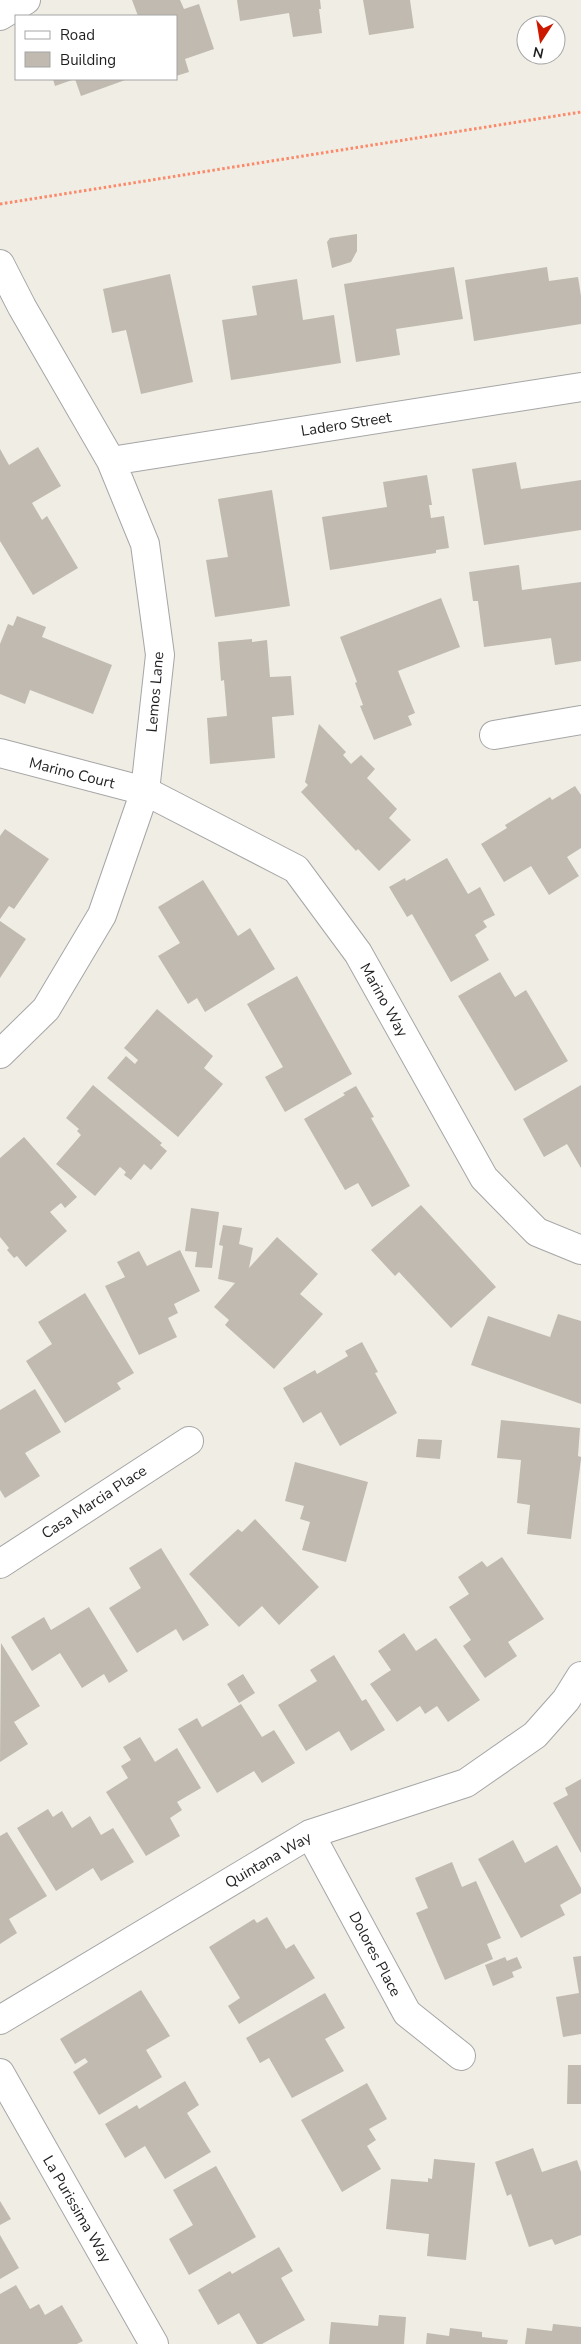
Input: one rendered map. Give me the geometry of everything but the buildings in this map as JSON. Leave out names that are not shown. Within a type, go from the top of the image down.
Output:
[{"type":"street","points":[[0,16],[26,0]]},
{"type":"street","name":"Lemos Lane","points":[[0,264],[22,308],[112,461],[145,544],[160,655],[145,791],[102,915],[46,1009],[0,1054]]},
{"type":"street","name":"Ladero Street","points":[[112,461],[581,387]]},
{"type":"street","points":[[494,735],[581,720]]},
{"type":"street","name":"Marino Court","points":[[0,754],[145,791]]},
{"type":"street","name":"Marino Way","points":[[145,791],[296,869],[358,953],[484,1178],[537,1232],[581,1250]]},
{"type":"street","name":"Casa Marcia Place","points":[[0,1564],[189,1441]]},
{"type":"street","name":"Quintana Way","points":[[0,2020],[310,1834],[466,1783],[535,1735],[566,1700],[581,1676]]},
{"type":"street","name":"Dolores Place","points":[[310,1834],[407,2013],[461,2056]]},
{"type":"street","name":"La Purissima Way","points":[[0,2073],[154,2344]]},
{"type":"path","points":[[0,204],[581,112]]}]
